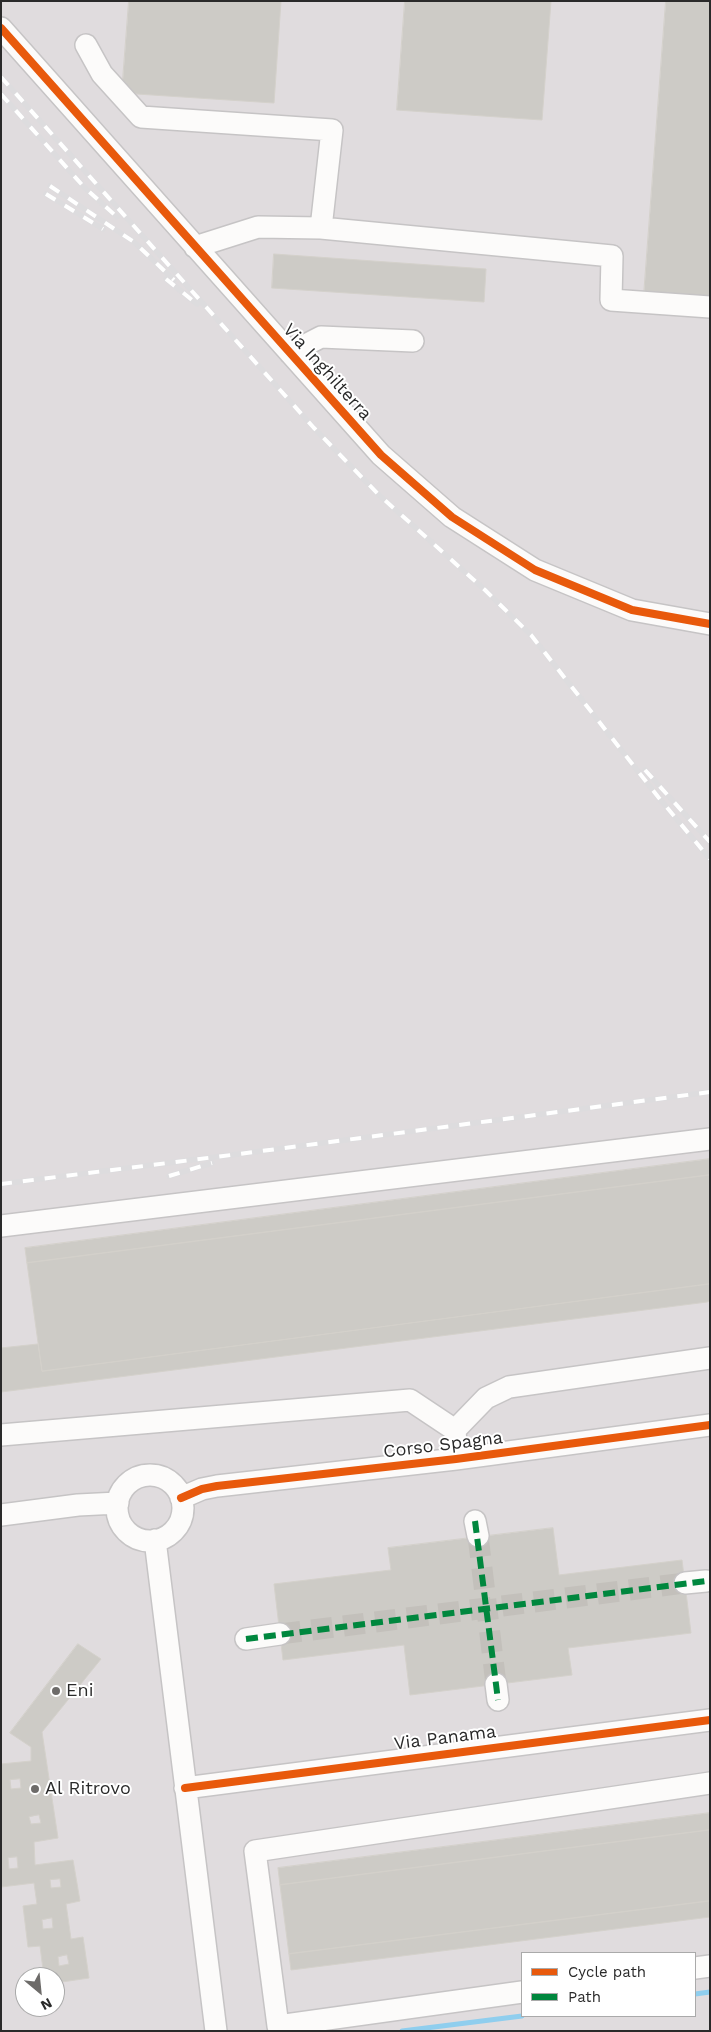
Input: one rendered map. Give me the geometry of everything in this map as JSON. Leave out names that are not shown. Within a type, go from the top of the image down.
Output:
[{"type":"street","name":"Via Inghilterra","points":[[1,28],[381,455],[452,517],[535,570],[632,610],[710,624]]},
{"type":"street","points":[[86,46],[102,74],[141,117],[332,130],[321,228]]},
{"type":"street","points":[[195,247],[258,227],[321,228],[612,256],[611,300],[710,307]]},
{"type":"street","points":[[290,353],[321,337],[413,341]]},
{"type":"street","points":[[1,1226],[710,1138]]},
{"type":"street","points":[[456,1459],[455,1430],[486,1398],[509,1387],[710,1358]]},
{"type":"street","points":[[1,1435],[410,1400],[455,1430]]},
{"type":"street","name":"Corso Spagna","points":[[181,1498],[202,1489],[217,1486],[456,1459],[710,1425]]},
{"type":"street","points":[[144,1476],[163,1477],[172,1483],[181,1498],[183,1505],[181,1519],[175,1529],[162,1539],[147,1540],[129,1533],[122,1525],[118,1514],[120,1495],[126,1485],[144,1476]]},
{"type":"street","points":[[1,1515],[78,1505],[118,1503]]},
{"type":"street","points":[[155,1540],[216,2031]]},
{"type":"street","points":[[684,1583],[706,1581]]},
{"type":"street","points":[[246,1639],[280,1634]]},
{"type":"street","name":"Via Panama","points":[[185,1788],[710,1720]]},
{"type":"street","points":[[521,1992],[278,2026],[255,1851],[710,1783]]},
{"type":"street","points":[[696,1968],[710,1966]]},
{"type":"shaded area","points":[[1,1],[710,1],[710,2031],[1,2031]]},
{"type":"building","points":[[129,1],[281,1],[274,103],[122,93]]},
{"type":"building","points":[[405,1],[551,1],[542,120],[397,110]]},
{"type":"building","points":[[666,1],[710,1],[710,299],[644,295]]},
{"type":"building","points":[[274,254],[486,269],[484,302],[272,288]]},
{"type":"building","points":[[710,1159],[710,1175],[27,1263],[25,1248]]},
{"type":"building","points":[[710,1175],[710,1284],[42,1371],[27,1263]]},
{"type":"building","points":[[710,1284],[710,1301],[707,1302],[1,1392],[1,1348],[38,1344],[42,1371]]},
{"type":"building","points":[[553,1528],[559,1575],[682,1560],[691,1633],[568,1648],[572,1675],[410,1695],[404,1645],[283,1660],[274,1584],[391,1570],[388,1548]]},
{"type":"building","points":[[78,1644],[101,1659],[42,1732],[58,1838],[34,1842],[35,1865],[73,1860],[80,1901],[66,1904],[71,1939],[83,1937],[89,1978],[65,1982],[65,1967],[43,1967],[40,1946],[28,1947],[23,1906],[37,1904],[34,1883],[1,1887],[1,1764],[31,1761],[31,1747],[10,1733]],"holes":[[[20,1779],[21,1788],[11,1789],[10,1780]],[[39,1815],[41,1823],[31,1824],[29,1817]],[[17,1857],[18,1868],[9,1869],[8,1858]],[[60,1879],[61,1887],[51,1888],[50,1880]],[[52,1918],[53,1928],[43,1929],[42,1920]],[[67,1955],[69,1964],[59,1966],[58,1957]]]},
{"type":"building","points":[[710,1813],[710,1830],[280,1885],[278,1868]]},
{"type":"building","points":[[710,1830],[710,1901],[289,1954],[280,1885]]},
{"type":"building","points":[[710,1901],[710,1917],[291,1970],[289,1954]]},
{"type":"waterway","points":[[696,1994],[710,1992]]},
{"type":"waterway","points":[[402,2031],[521,2016]]},
{"type":"tunnel","points":[[478,1536],[496,1684]]},
{"type":"tunnel","points":[[280,1634],[685,1583]]},
{"type":"railway","points":[[1,77],[314,428],[379,495],[485,590],[531,635],[659,798],[710,859]]},
{"type":"railway","points":[[1,94],[84,187],[117,217]]},
{"type":"railway","points":[[50,186],[134,242],[174,280]]},
{"type":"railway","points":[[46,194],[103,229]]},
{"type":"railway","points":[[166,279],[197,304]]},
{"type":"railway","points":[[645,770],[710,842]]},
{"type":"railway","points":[[1,1184],[710,1092]]},
{"type":"railway","points":[[169,1176],[212,1163]]},
{"type":"marked path","points":[[475,1521],[498,1700]]},
{"type":"marked path","points":[[246,1639],[706,1581]]},
{"type":"cycle path","points":[[1,28],[381,455],[452,517],[535,570],[632,610],[710,624]]},
{"type":"cycle path","points":[[181,1498],[202,1489],[217,1486],[456,1459],[710,1425]]},
{"type":"cycle path","points":[[185,1788],[710,1720]]},
{"type":"place","name":"Eni","points":[[56,1691]]},
{"type":"place","name":"Al Ritrovo","points":[[35,1789]]}]
